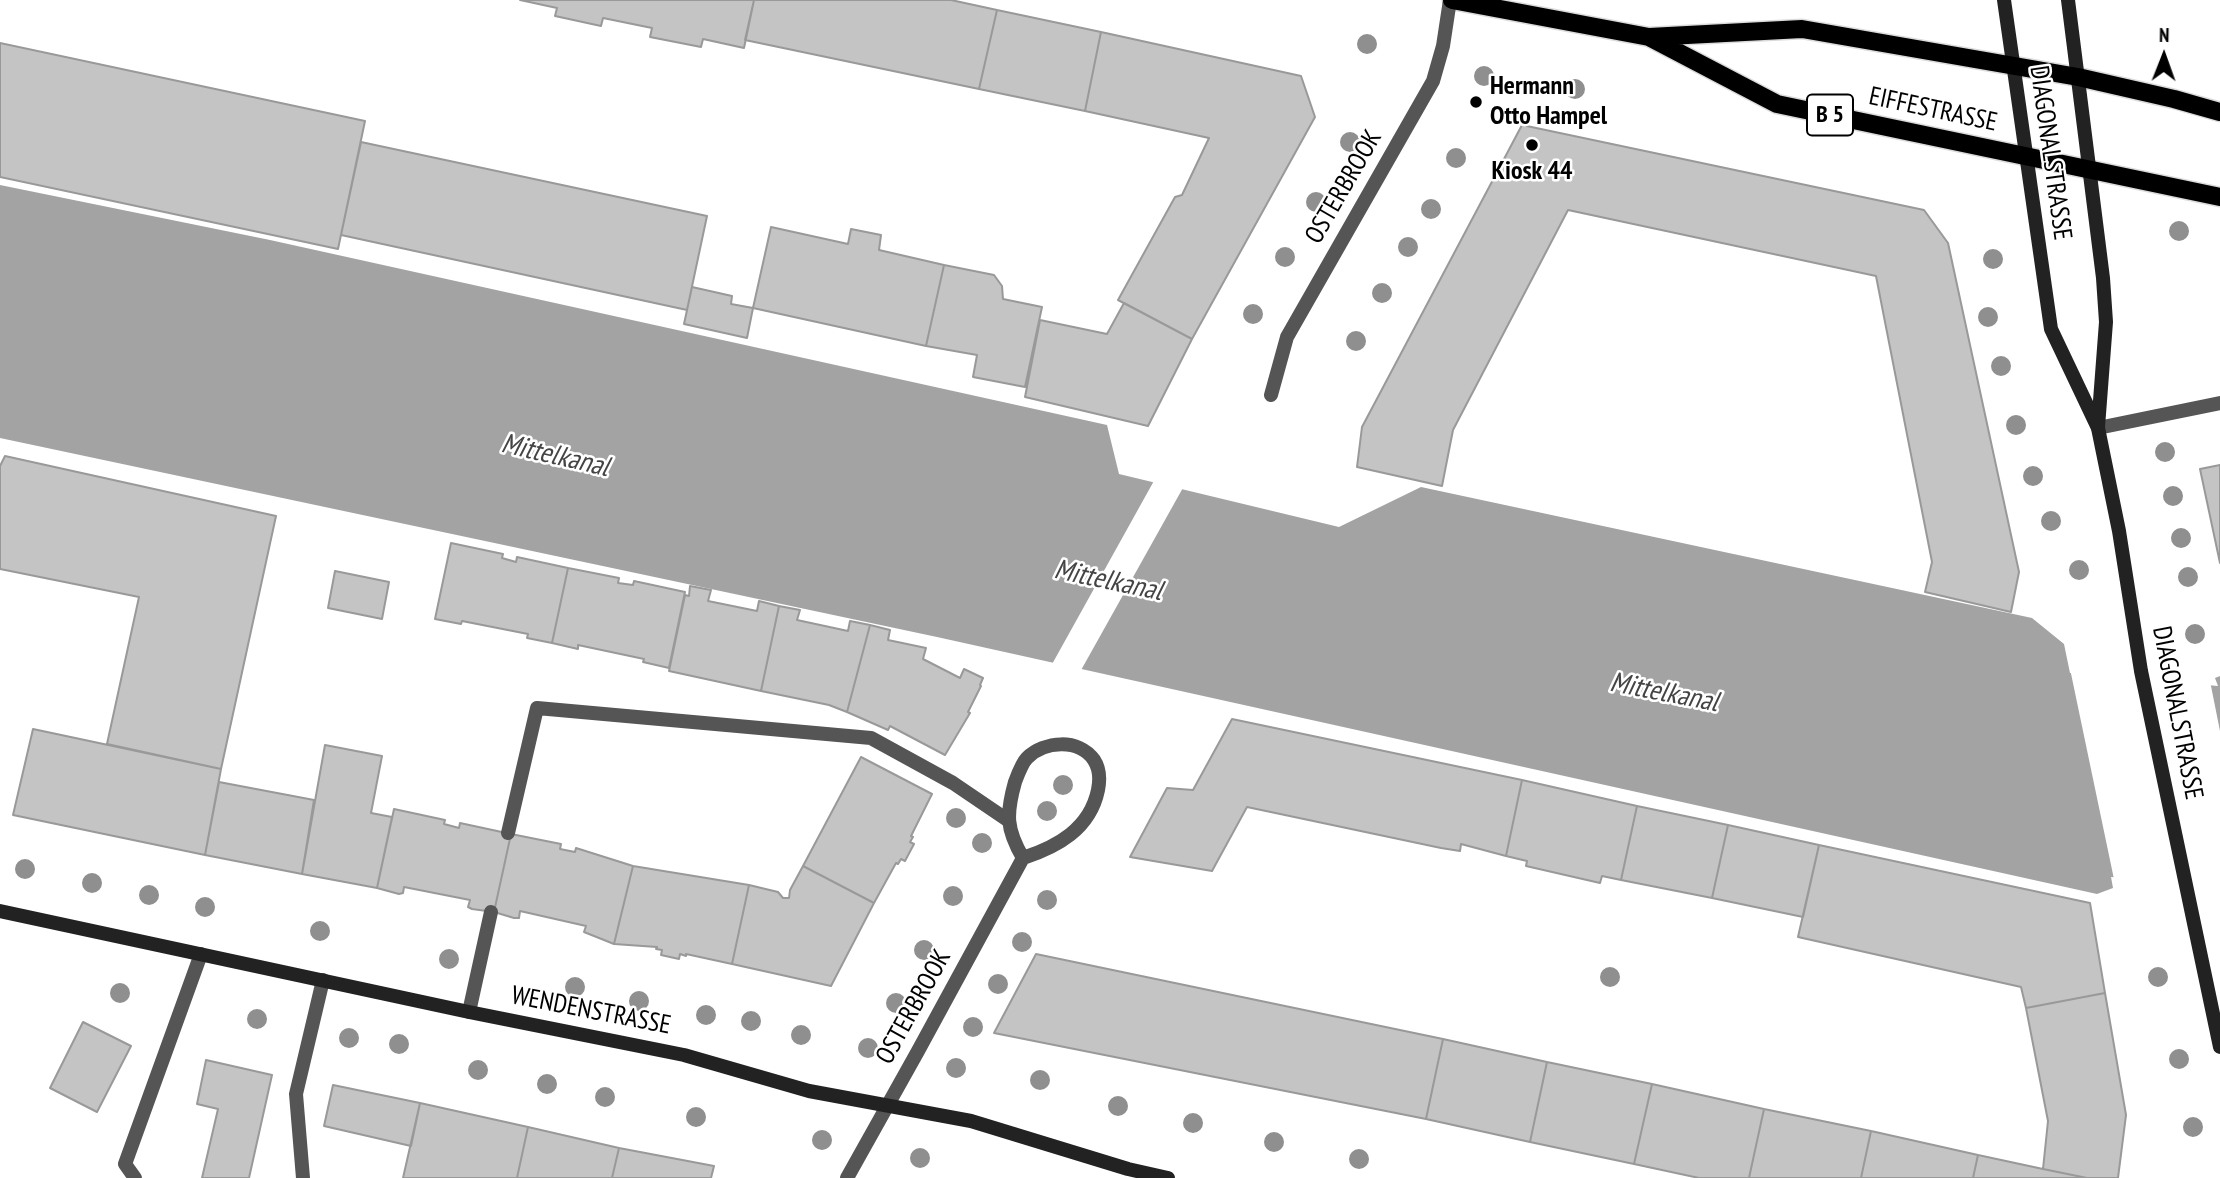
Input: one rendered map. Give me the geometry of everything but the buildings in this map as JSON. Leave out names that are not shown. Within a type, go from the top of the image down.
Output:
[{"type":"main road","name":"EIFFESTRASSE","points":[[1451,0],[1648,37],[1802,29],[2078,77],[2220,112]]},
{"type":"main road","name":"EIFFESTRASSE","points":[[1648,37],[1777,104],[2220,197]]},
{"type":"street","name":"OSTERBROOK","points":[[1271,395],[1287,337],[1433,81],[1443,46],[1451,0]]},
{"type":"street","name":"DIAGONALSTRASSE","points":[[2004,0],[2051,329],[2098,428],[2119,531],[2141,671],[2220,1047]]},
{"type":"street","name":"DIAGONALSTRASSE","points":[[2068,0],[2091,169],[2106,322],[2098,428]]},
{"type":"street","points":[[2098,428],[2220,403]]},
{"type":"street","points":[[508,833],[537,708],[871,738],[953,783],[1009,821]]},
{"type":"street","points":[[1062,744],[1077,746],[1094,760],[1100,778],[1096,800],[1088,818],[1069,837],[1046,851],[1023,859],[1012,839],[1009,821],[1010,802],[1017,777],[1026,759],[1041,747],[1062,744]]},
{"type":"street","name":"OSTERBROOK","points":[[847,1178],[1023,859]]},
{"type":"street","name":"WENDENSTRASSE","points":[[0,911],[469,1012],[684,1055],[809,1091],[971,1121],[1128,1169],[1168,1178]]},
{"type":"street","points":[[469,1012],[491,912]]},
{"type":"street","points":[[135,1178],[125,1164],[201,954]]},
{"type":"street","points":[[303,1178],[296,1094],[323,980]]},
{"type":"water","name":"Mittelkanal","points":[[0,185],[270,240],[1107,425],[1119,474],[1339,527],[1421,487],[2032,618],[2064,644],[2070,673],[2218,686],[2215,678],[2220,676],[2220,886],[2111,877],[2113,888],[2097,894],[937,637],[0,438]]},
{"type":"pier","points":[[1155,479],[1184,486],[1080,672],[1051,666]]},
{"type":"pier","points":[[2069,664],[2072,664],[2073,670],[2210,681],[2220,731],[2220,889],[2115,881],[2115,884]]},
{"type":"place","name":"Hermann Otto Hampel","points":[[1476,102]]},
{"type":"place","name":"Kiosk 44","points":[[1532,145]]}]
